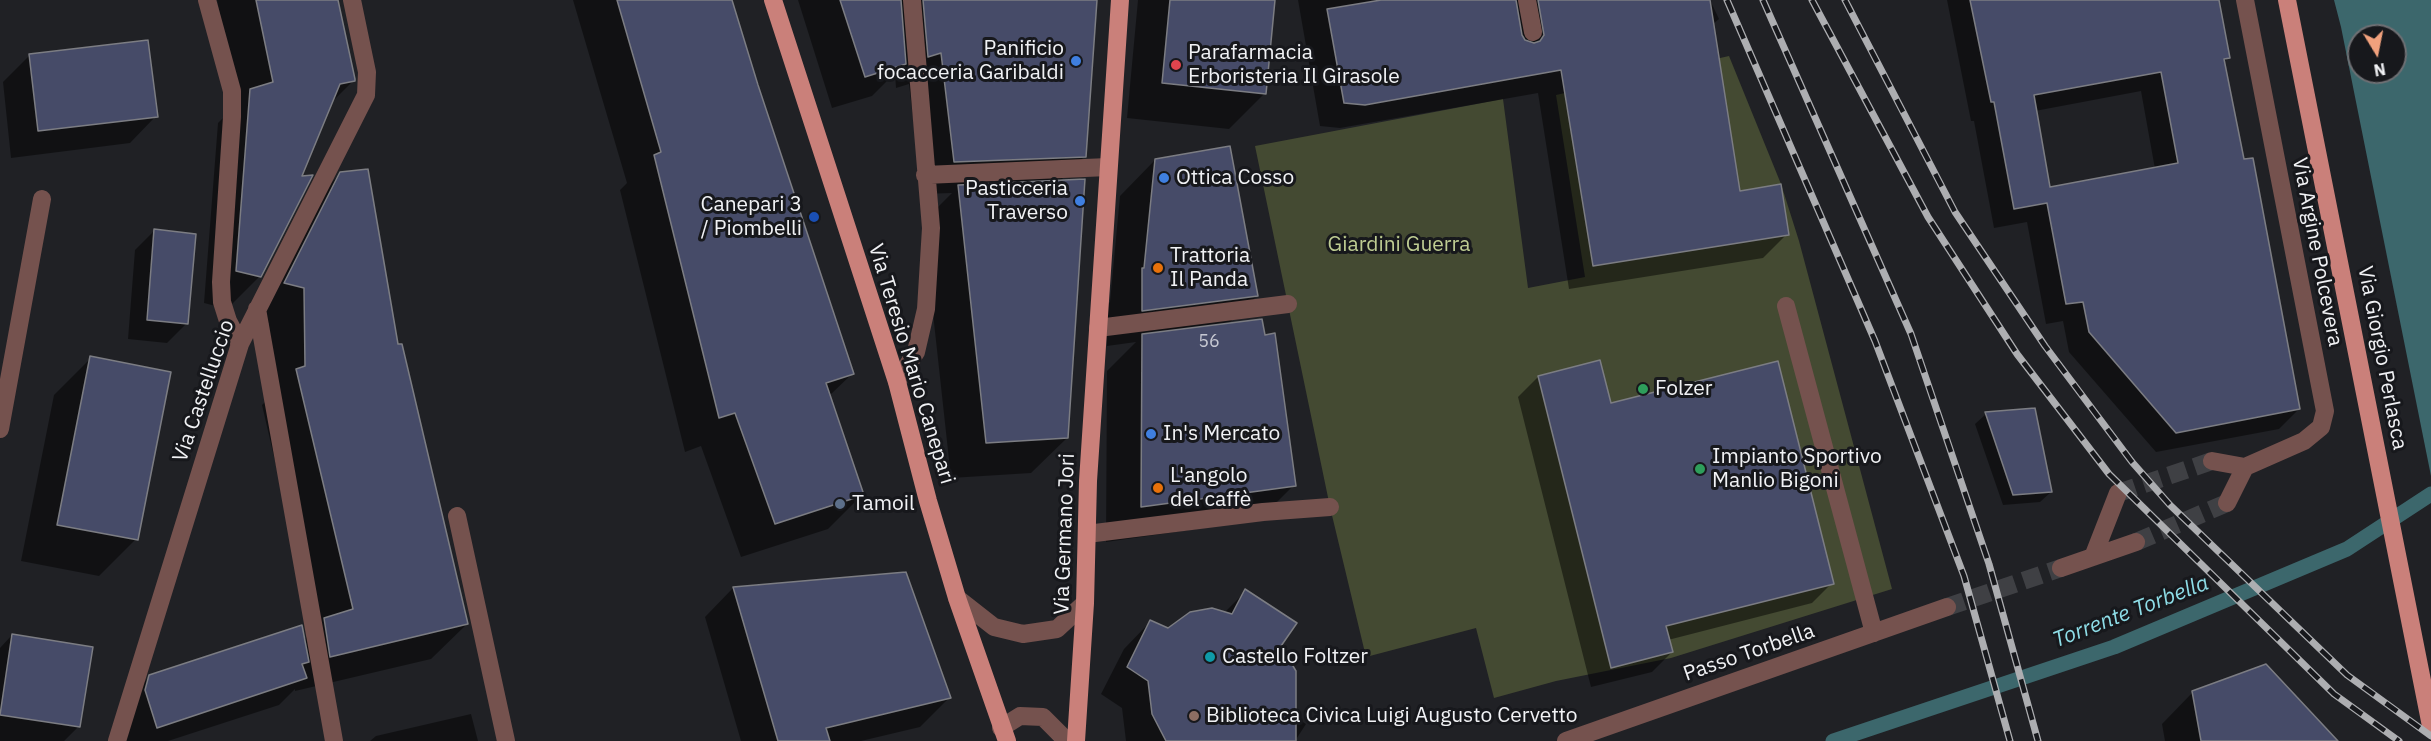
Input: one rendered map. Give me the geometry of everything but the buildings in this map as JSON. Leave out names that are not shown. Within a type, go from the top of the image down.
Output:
[{"type":"main road","name":"Via Teresio Mario Canepari","points":[[773,0],[897,382],[928,501],[957,598],[1004,735]]},
{"type":"main road","name":"Via Germano Jori","points":[[1076,741],[1085,603],[1088,481],[1120,0]]},
{"type":"main road","name":"Via Giorgio Perlasca","points":[[2287,0],[2431,726]]},
{"type":"street","points":[[207,0],[231,91],[232,117],[221,282],[222,302],[228,321],[240,344]]},
{"type":"street","name":"Via Castelluccio","points":[[117,741],[240,344],[366,95],[367,72],[352,0]]},
{"type":"street","points":[[897,382],[916,352],[926,309],[931,228],[912,0]]},
{"type":"street","points":[[1527,0],[1533,32]]},
{"type":"street","name":"Via Argine Polcevera","points":[[2244,0],[2325,411],[2322,427],[2304,441],[2245,467]]},
{"type":"street","points":[[925,175],[1108,167]]},
{"type":"street","points":[[0,429],[42,199]]},
{"type":"street","points":[[1098,328],[1288,304]]},
{"type":"street","points":[[1786,306],[1874,633]]},
{"type":"street","points":[[257,309],[334,741]]},
{"type":"street","points":[[2212,460],[2245,467],[2227,503]]},
{"type":"street","points":[[2093,556],[2118,493]]},
{"type":"street","points":[[1087,534],[1263,512],[1330,507]]},
{"type":"street","points":[[457,516],[506,741]]},
{"type":"street","points":[[2061,568],[2136,542]]},
{"type":"street","points":[[957,598],[994,627],[1023,634],[1057,628],[1085,603]]},
{"type":"street","name":"Passo Torbella","points":[[1566,741],[1947,608]]},
{"type":"street","points":[[1004,735],[1020,716],[1043,717],[1066,741]]},
{"type":"green space","name":"Giardini Guerra","points":[[1729,56],[1781,184],[1799,241],[1892,589],[1671,658],[1556,681],[1494,698],[1476,628],[1366,657],[1330,507],[1255,146],[1503,99],[1528,288],[1585,277],[1556,95]]},
{"type":"water","points":[[2334,0],[2431,0],[2431,476],[2352,84],[2407,84],[2407,24],[2347,24],[2347,57]]},
{"type":"waterway","name":"Torrente Torbella","points":[[1833,741],[2114,647],[2347,549],[2431,494]]},
{"type":"tunnel","points":[[2118,493],[2212,461]]},
{"type":"tunnel","points":[[2136,542],[2227,503]]},
{"type":"tunnel","points":[[1947,607],[2061,568]]},
{"type":"railway","points":[[1727,0],[1875,341],[1964,576],[2010,741]]},
{"type":"railway","points":[[1763,0],[1911,334],[1989,564],[2038,741]]},
{"type":"railway","points":[[1812,0],[1928,217],[2017,354],[2109,474],[2334,694],[2399,741]]},
{"type":"railway","points":[[1845,0],[1955,212],[2045,346],[2132,462],[2170,505],[2347,675],[2431,736]]},
{"type":"place","name":"Panificio focacceria Garibaldi","points":[[1076,61]]},
{"type":"place","name":"Parafarmacia Erboristeria Il Girasole","points":[[1176,65]]},
{"type":"place","name":"Ottica Cosso","points":[[1164,178]]},
{"type":"place","name":"Pasticceria Traverso","points":[[1080,201]]},
{"type":"place","name":"Canepari 3 / Piombelli","points":[[814,217]]},
{"type":"place","name":"Trattoria Il Panda","points":[[1158,268]]},
{"type":"place","name":"Folzer","points":[[1643,389]]},
{"type":"place","name":"In's Mercato","points":[[1151,434]]},
{"type":"place","name":"Impianto Sportivo Manlio Bigoni","points":[[1700,469]]},
{"type":"place","name":"L'angolo del caffè","points":[[1158,488]]},
{"type":"place","name":"Tamoil","points":[[840,504]]},
{"type":"place","name":"Castello Foltzer","points":[[1210,657]]},
{"type":"place","name":"Biblioteca Civica Luigi Augusto Cervetto","points":[[1194,716]]}]
